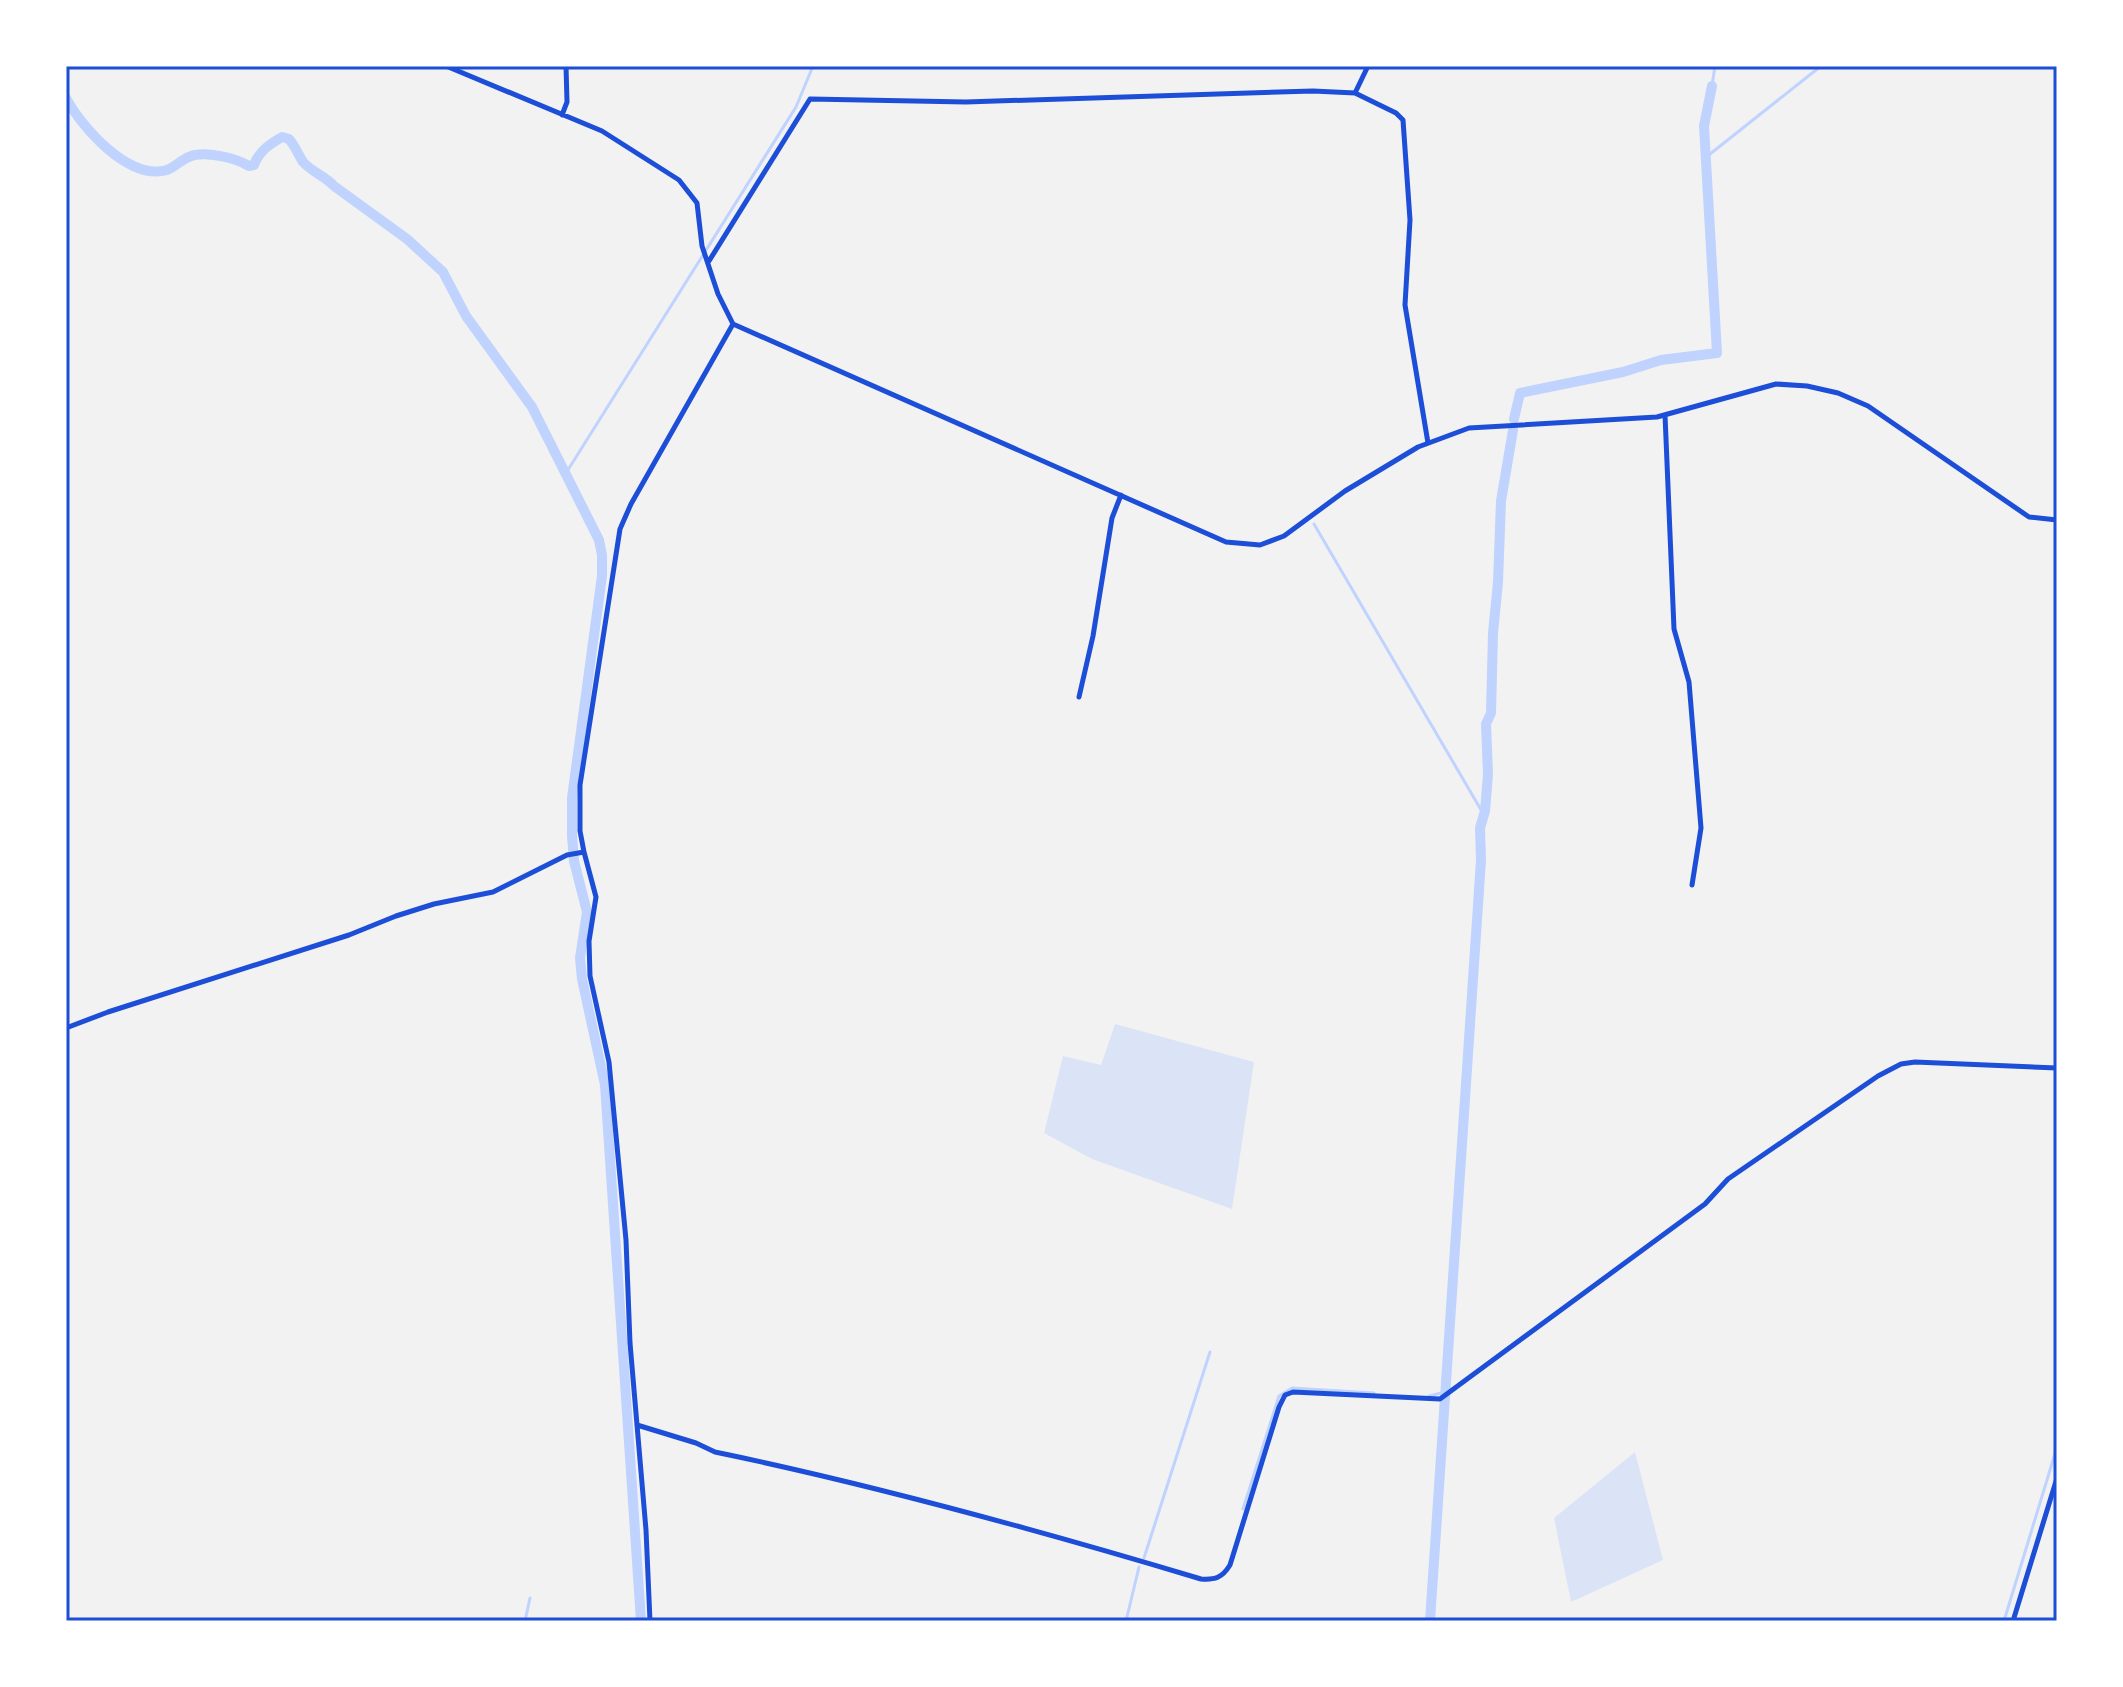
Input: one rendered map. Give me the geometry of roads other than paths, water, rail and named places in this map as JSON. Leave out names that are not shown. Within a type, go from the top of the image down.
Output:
[{"type":"street","points":[[446,66],[602,131],[679,180],[697,203],[702,246],[718,294],[733,324],[1226,542],[1260,545],[1284,536],[1345,491],[1428,443],[1469,428],[1665,415],[1776,384],[1807,386],[1838,393],[1868,406],[2029,517],[2057,520]]},
{"type":"street","points":[[562,115],[567,102],[566,66]]},
{"type":"street","points":[[1355,93],[1368,66]]},
{"type":"street","points":[[708,259],[810,99],[966,102],[1313,91],[1355,93],[1396,113],[1403,120],[1410,220],[1405,305],[1428,443]]},
{"type":"street","points":[[650,1621],[646,1530],[629,1327],[626,1240],[609,1062],[593,996],[588,953],[596,897],[580,831],[580,785],[620,529],[631,504],[733,324]]},
{"type":"street","points":[[1665,415],[1674,629],[1689,682],[1701,828],[1692,885]]},
{"type":"street","points":[[1079,697],[1093,636],[1112,518],[1121,495]]},
{"type":"street","points":[[66,1028],[349,935],[396,916],[434,904],[493,892],[584,852]]},
{"type":"street","points":[[637,1425],[715,1452],[899,1496],[1214,1580],[1224,1575],[1230,1565],[1285,1395],[1293,1392],[1440,1399],[1449,1395],[1705,1204],[1728,1179],[1878,1076],[1901,1064],[2057,1068]]},
{"type":"street","points":[[2013,1621],[2057,1478]]},
{"type":"waterway","points":[[566,473],[796,107],[813,66]]},
{"type":"waterway","points":[[1712,86],[1715,66]]},
{"type":"waterway","points":[[1705,158],[1821,66]]},
{"type":"waterway","points":[[1514,419],[1520,393],[1623,372],[1661,360],[1717,353],[1704,126],[1712,86]]},
{"type":"waterway","points":[[66,98],[83,123],[108,149],[137,168],[152,171],[167,170],[189,157],[202,154],[254,165],[269,145],[282,137],[289,139],[303,162],[407,239],[443,272],[466,316],[532,407],[599,540],[602,576],[572,798],[572,836],[574,861],[587,912],[580,958],[582,979],[605,1085],[641,1621]]},
{"type":"waterway","points":[[1430,1621],[1481,860],[1480,828],[1485,811],[1488,774],[1486,724],[1491,713],[1501,501],[1513,430]]},
{"type":"waterway","points":[[1314,524],[1484,815]]},
{"type":"waterway","points":[[1144,1558],[1210,1352]]},
{"type":"waterway","points":[[1243,1509],[1279,1396],[1292,1388],[1374,1393]]},
{"type":"waterway","points":[[1429,1396],[1445,1392]]},
{"type":"waterway","points":[[2004,1621],[2057,1447]]},
{"type":"waterway","points":[[1126,1621],[1139,1567]]},
{"type":"waterway","points":[[525,1621],[530,1598]]}]
